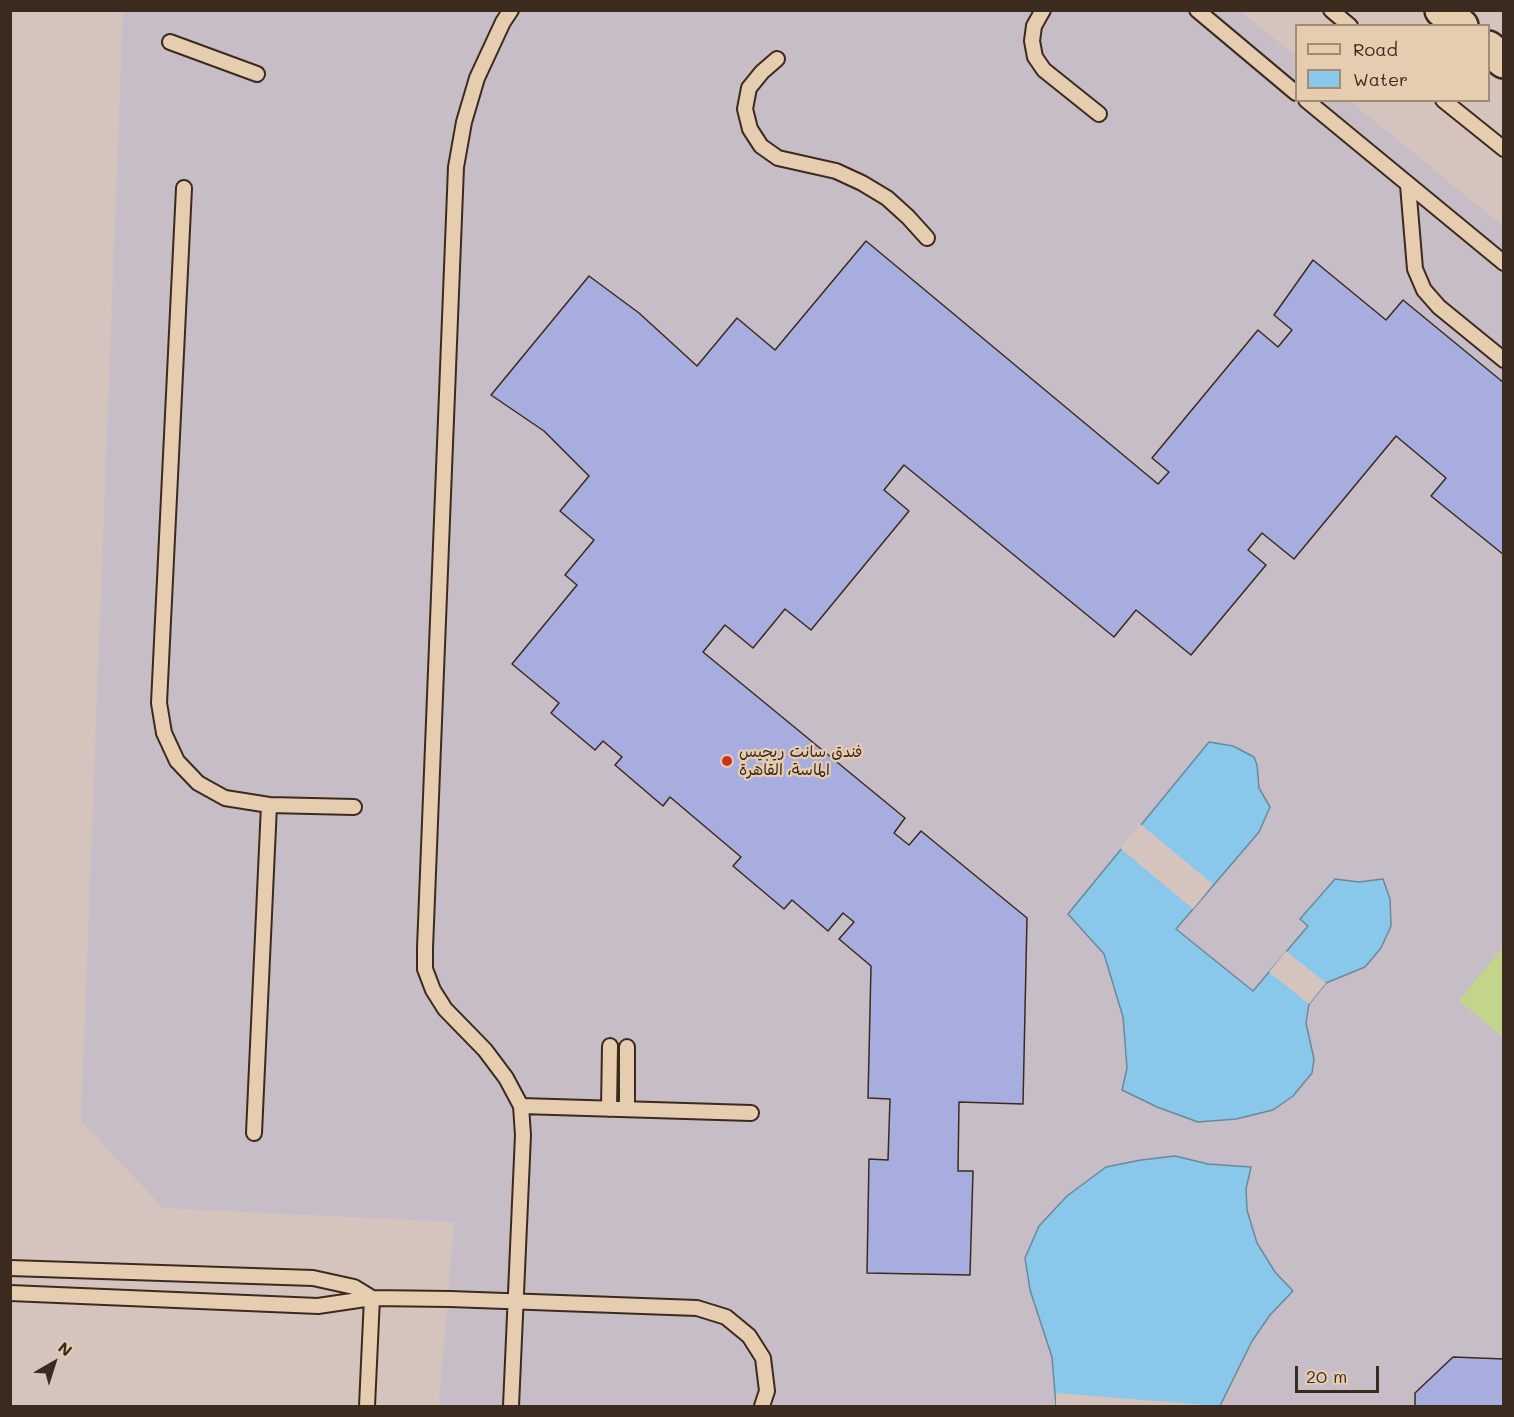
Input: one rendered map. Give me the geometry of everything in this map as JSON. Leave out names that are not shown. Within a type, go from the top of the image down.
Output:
[{"type":"street","points":[[1442,10],[1459,24]]},
{"type":"street","points":[[1490,50],[1503,61]]},
{"type":"lane","points":[[511,10],[477,78],[464,122],[456,167],[425,969],[433,990],[445,1009],[485,1050],[506,1078],[521,1106],[523,1135],[512,1407]]},
{"type":"lane","points":[[1043,10],[1034,26],[1032,42],[1035,57],[1044,70],[1099,114]]},
{"type":"lane","points":[[1197,10],[1295,92]]},
{"type":"lane","points":[[1331,10],[1348,24]]},
{"type":"lane","points":[[170,42],[257,74]]},
{"type":"lane","points":[[777,59],[749,88],[745,109],[750,129],[761,146],[778,158],[836,171],[862,183],[894,205],[927,238]]},
{"type":"lane","points":[[1308,102],[1503,263]]},
{"type":"lane","points":[[1445,102],[1503,149]]},
{"type":"lane","points":[[1408,185],[1415,269],[1424,290],[1439,308],[1503,360]]},
{"type":"lane","points":[[184,188],[159,703],[164,733],[177,761],[198,783],[225,798],[269,805],[354,807]]},
{"type":"lane","points":[[254,1133],[269,805]]},
{"type":"lane","points":[[609,1109],[610,1046]]},
{"type":"lane","points":[[627,1047],[627,1109]]},
{"type":"lane","points":[[521,1106],[751,1113]]},
{"type":"lane","points":[[10,1268],[313,1278],[354,1287],[372,1298]]},
{"type":"lane","points":[[10,1293],[318,1306],[372,1298],[697,1308],[726,1317],[749,1336],[763,1358],[767,1390],[762,1407]]},
{"type":"lane","points":[[367,1407],[372,1298]]},
{"type":"shaded area","points":[[123,11],[1240,11],[1295,55],[1295,102],[1351,102],[1503,226],[1503,1406],[439,1406],[454,1222],[163,1208],[81,1121]]},
{"type":"green space","points":[[1503,947],[1503,1037],[1459,1001]]},
{"type":"water","points":[[1209,742],[1233,746],[1254,757],[1259,788],[1270,807],[1259,832],[1176,929],[1253,991],[1308,926],[1300,919],[1335,879],[1359,882],[1383,879],[1390,899],[1391,926],[1381,948],[1365,967],[1326,983],[1309,1004],[1306,1023],[1314,1059],[1312,1073],[1293,1096],[1273,1110],[1236,1119],[1198,1122],[1157,1107],[1122,1090],[1127,1068],[1123,1017],[1104,954],[1068,914]]},
{"type":"water","points":[[1175,1156],[1208,1164],[1251,1167],[1246,1189],[1247,1210],[1257,1243],[1275,1272],[1293,1291],[1270,1315],[1252,1341],[1220,1406],[1056,1406],[1052,1357],[1030,1290],[1025,1258],[1039,1226],[1067,1196],[1106,1167]]},
{"type":"pier","points":[[1140,824],[1213,884],[1193,909],[1120,848]]},
{"type":"pier","points":[[1286,951],[1326,983],[1309,1004],[1269,972]]},
{"type":"pier","points":[[1056,1393],[1220,1406],[1056,1406]]},
{"type":"building","name":"فندق سانت ريجيس الماسة، القاهرة","points":[[866,241],[1158,484],[1169,472],[1152,458],[1258,330],[1278,347],[1292,330],[1274,315],[1313,260],[1386,320],[1403,300],[1504,383],[1504,555],[1431,496],[1446,478],[1396,436],[1294,559],[1262,533],[1248,550],[1266,565],[1191,655],[1136,610],[1114,637],[904,465],[884,490],[909,511],[811,630],[785,609],[753,648],[725,625],[703,652],[905,818],[894,833],[909,845],[921,831],[1027,918],[1023,1104],[959,1102],[958,1171],[973,1171],[970,1275],[867,1273],[869,1159],[888,1160],[890,1099],[868,1098],[871,966],[839,939],[854,922],[843,913],[828,931],[792,900],[784,909],[733,866],[741,857],[670,797],[663,806],[615,765],[622,757],[603,741],[595,750],[551,713],[559,703],[512,664],[577,585],[565,575],[594,540],[560,511],[589,476],[544,431],[491,395],[589,276],[639,313],[697,366],[737,318],[775,350]]},
{"type":"building","points":[[1453,1357],[1504,1359],[1504,1406],[1415,1406],[1415,1393]]},
{"type":"place","name":"فندق سانت ريجيس الماسة، القاهرة","points":[[727,761]]}]
